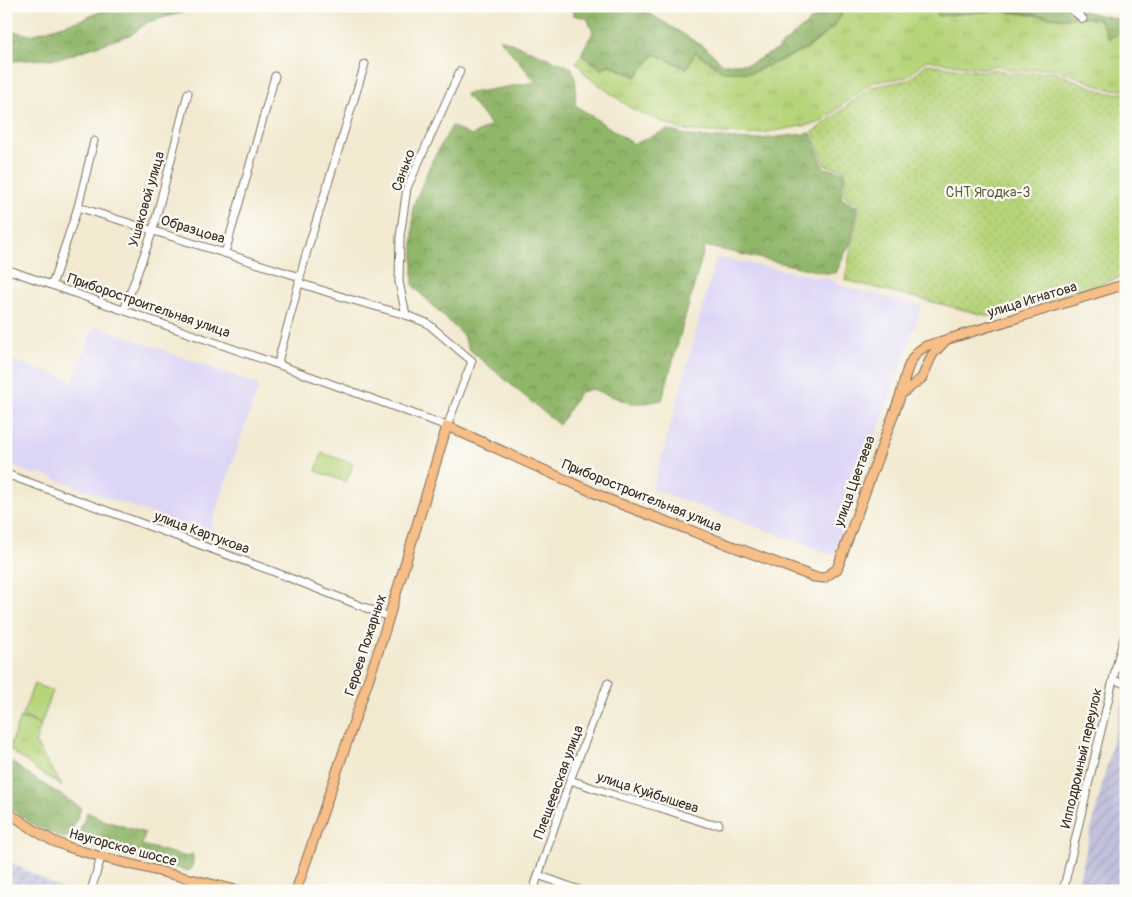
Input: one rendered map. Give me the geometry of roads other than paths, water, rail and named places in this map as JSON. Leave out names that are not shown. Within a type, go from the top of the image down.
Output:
[{"type":"main road","name":"улица Игнатова","points":[[916,354],[921,348],[926,346],[1126,284]]},
{"type":"main road","name":"улица Игнатова","points":[[919,382],[932,355],[947,340]]},
{"type":"main road","name":"улица Цветаева","points":[[830,574],[837,569],[901,394],[906,374],[912,358],[916,354]]},
{"type":"main road","points":[[901,394],[919,382]]},
{"type":"main road","name":"Приборостроительная улица","points":[[446,426],[632,509],[814,577],[824,578],[830,574]]},
{"type":"main road","name":"Героев Пожарных","points":[[296,891],[389,616],[446,426]]},
{"type":"main road","name":"Наугорское шоссе","points":[[6,811],[36,832],[76,850],[240,891]]},
{"type":"street","points":[[1068,6],[1083,19]]},
{"type":"street","points":[[282,366],[279,358],[307,250],[365,64]]},
{"type":"street","name":"Санько","points":[[406,314],[399,282],[400,237],[407,188],[460,71]]},
{"type":"street","points":[[225,252],[275,76]]},
{"type":"street","name":"Ушаковой улица","points":[[124,310],[153,230],[188,93]]},
{"type":"street","points":[[52,285],[78,207],[94,141]]},
{"type":"street","name":"Образцова","points":[[78,207],[225,252],[300,280]]},
{"type":"street","name":"Приборостроительная улица","points":[[6,269],[446,426]]},
{"type":"street","points":[[300,280],[349,299],[406,314],[427,323],[472,361],[446,426]]},
{"type":"street","points":[[916,354],[924,353],[928,362]]},
{"type":"street","points":[[906,374],[910,381],[919,382]]},
{"type":"street","name":"улица Картукова","points":[[6,474],[272,571],[389,616]]},
{"type":"street","name":"Ипподромный переулок","points":[[1062,891],[1126,631]]},
{"type":"street","points":[[1113,680],[1126,684]]},
{"type":"street","name":"Плещеевская улица","points":[[533,891],[570,780],[608,682]]},
{"type":"street","name":"улица Куйбышева","points":[[570,780],[709,824],[719,824]]},
{"type":"street","points":[[91,891],[101,857]]},
{"type":"street","points":[[538,876],[582,891]]},
{"type":"park label","name":"СНТ Ягодка-3","points":[[988,192]]}]
